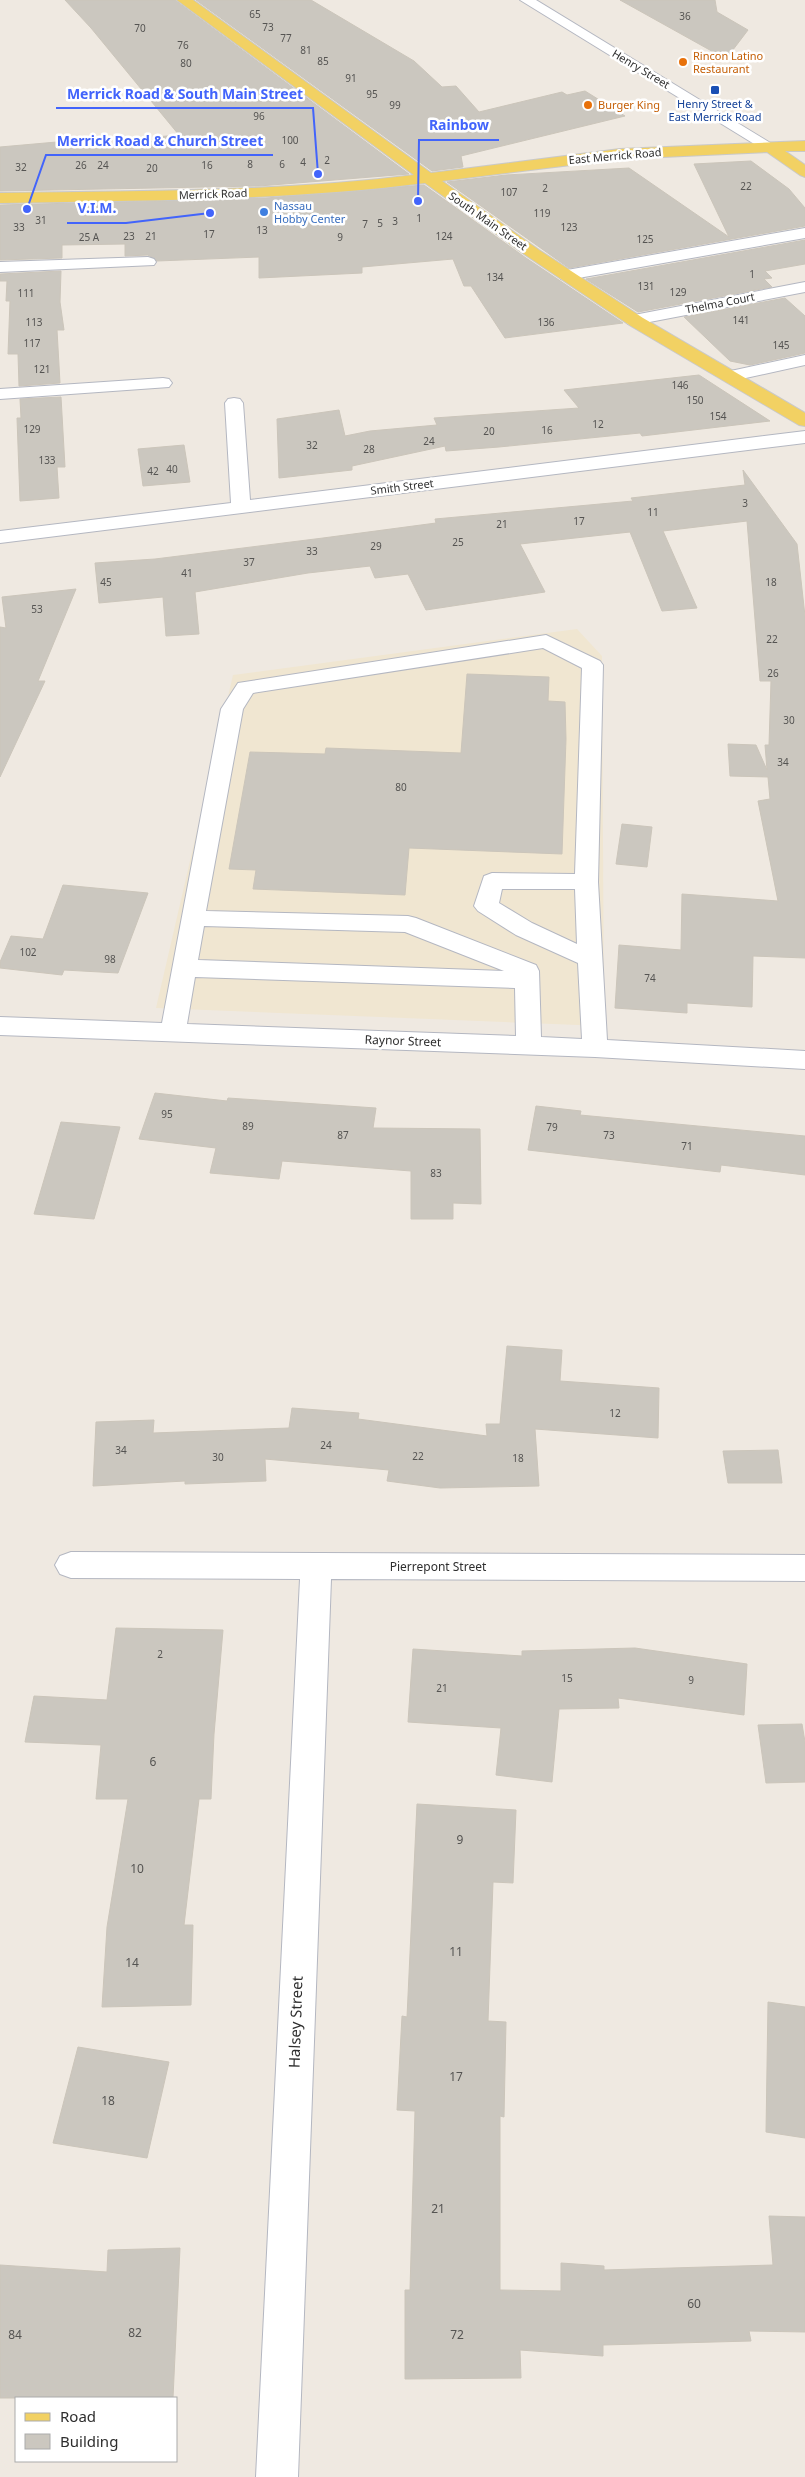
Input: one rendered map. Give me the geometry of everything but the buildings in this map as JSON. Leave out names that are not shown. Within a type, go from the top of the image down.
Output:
[{"type":"main road","name":"South Main Street","points":[[184,0],[426,178],[567,275],[634,320],[732,376],[805,421]]},
{"type":"main road","name":"East Merrick Road","points":[[426,178],[620,154],[805,146]]},
{"type":"main road","name":"Henry Street","points":[[769,147],[805,172]]},
{"type":"main road","name":"Merrick Road","points":[[0,198],[230,194],[364,186],[426,178]]},
{"type":"street","name":"Henry Street","points":[[527,0],[769,147]]},
{"type":"street","points":[[781,224],[799,235]]},
{"type":"street","points":[[567,275],[799,235]]},
{"type":"street","points":[[0,267],[148,262]]},
{"type":"street","name":"Thelma Court","points":[[634,320],[805,287]]},
{"type":"street","points":[[732,376],[805,360]]},
{"type":"street","points":[[0,394],[163,383]]},
{"type":"street","points":[[234,403],[241,507]]},
{"type":"street","name":"Smith Street","points":[[0,537],[805,437]]},
{"type":"street","points":[[173,1032],[232,708],[246,688],[546,642],[593,664],[586,882],[595,1048]]},
{"type":"street","points":[[586,882],[492,881],[486,906],[524,929],[590,959]]},
{"type":"street","points":[[193,918],[408,924],[527,972],[529,1045]]},
{"type":"street","points":[[184,968],[527,980]]},
{"type":"street","name":"Raynor Street","points":[[0,1026],[529,1045],[805,1060]]},
{"type":"street","name":"Pierrepont Street","points":[[71,1565],[805,1568]]},
{"type":"street","name":"Halsey Street","points":[[276,2477],[316,1567]]},
{"type":"shaded area","points":[[577,629],[602,656],[604,1026],[156,1008],[233,675]]},
{"type":"place","name":"Rincon Latino Restaurant","points":[[683,62]]},
{"type":"place","name":"Henry Street & East Merrick Road","points":[[715,90]]},
{"type":"place","name":"Burger King","points":[[588,105]]},
{"type":"place","name":"Merrick Road & South Main Street","points":[[318,174]]},
{"type":"place","name":"Rainbow","points":[[418,201]]},
{"type":"place","name":"Merrick Road & Church Street","points":[[27,209]]},
{"type":"place","name":"Nassau Hobby Center","points":[[264,212]]},
{"type":"place","name":"V.I.M.","points":[[210,213]]}]
